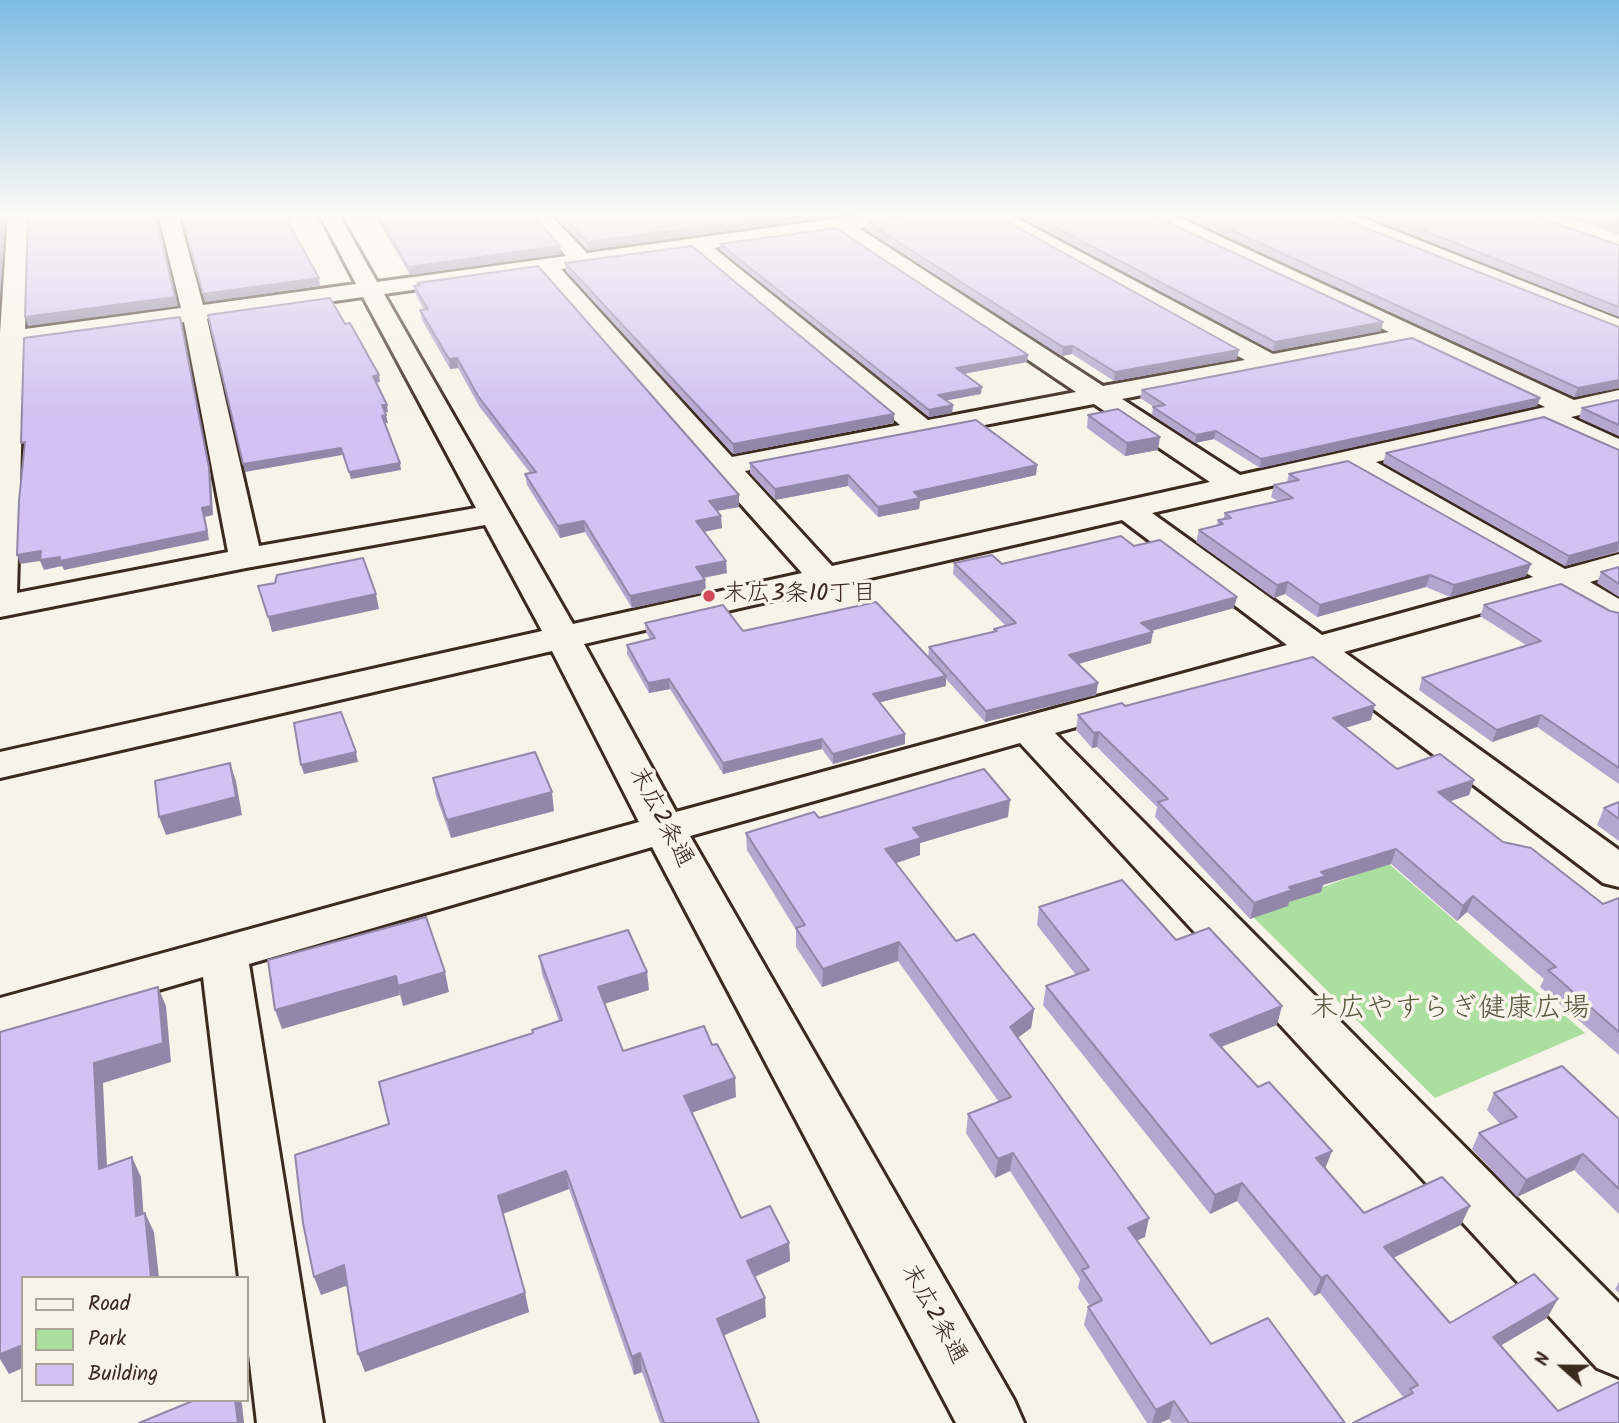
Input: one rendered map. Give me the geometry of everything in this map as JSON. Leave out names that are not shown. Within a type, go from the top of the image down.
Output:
[{"type":"street","points":[[0,600],[6,339],[12,279]]},
{"type":"street","points":[[185,279],[246,558]]},
{"type":"street","name":"末広2条通","points":[[364,279],[563,638],[664,829],[991,1423]]},
{"type":"street","points":[[6,339],[440,279]]},
{"type":"street","points":[[559,279],[824,578]]},
{"type":"street","points":[[740,279],[921,428]]},
{"type":"street","points":[[924,279],[1236,485]]},
{"type":"street","points":[[1114,279],[1268,362]]},
{"type":"street","points":[[1293,279],[1413,335],[1558,412],[1619,450]]},
{"type":"street","points":[[1498,279],[1619,327]]},
{"type":"street","points":[[723,467],[1413,335]]},
{"type":"street","points":[[0,765],[1619,398]]},
{"type":"street","points":[[1350,459],[1619,613]]},
{"type":"street","points":[[1127,509],[1619,872]]},
{"type":"street","points":[[0,607],[246,558],[492,514]]},
{"type":"street","points":[[0,1017],[1027,727],[1619,564]]},
{"type":"street","points":[[1027,727],[1619,1347]]},
{"type":"street","points":[[224,955],[290,1423]]},
{"type":"green space","name":"末広やすらぎ健康広場","points":[[1388,863],[1585,1033],[1435,1098],[1250,914]]},
{"type":"building","points":[[26,279],[171,279],[175,297],[25,317]]},
{"type":"building","points":[[199,279],[309,279],[203,294]]},
{"type":"building","points":[[443,279],[550,279],[739,495],[709,501],[721,516],[696,521],[726,561],[696,567],[705,580],[630,596],[584,521],[558,526],[525,474],[536,472],[478,396],[457,358],[449,359],[420,310],[428,309],[414,286],[420,285],[418,283]]},
{"type":"building","points":[[580,279],[732,279],[894,414],[733,444]]},
{"type":"building","points":[[765,279],[914,279],[1028,355],[956,368],[982,387],[938,395],[953,405],[929,410]]},
{"type":"building","points":[[957,279],[1112,279],[1239,350],[1115,372],[1073,346],[1063,347]]},
{"type":"building","points":[[1155,279],[1291,279],[1383,322],[1275,342]]},
{"type":"building","points":[[1340,279],[1498,279],[1619,327],[1619,380],[1578,388]]},
{"type":"building","points":[[1549,279],[1619,279],[1619,307]]},
{"type":"building","points":[[330,298],[345,324],[350,323],[379,375],[373,376],[387,405],[382,405],[386,415],[382,416],[400,463],[349,472],[341,448],[243,464],[208,315]]},
{"type":"building","points":[[180,317],[209,468],[211,506],[202,508],[207,531],[60,561],[60,557],[40,560],[41,551],[17,555],[25,442],[21,443],[24,338]]},
{"type":"building","points":[[1412,338],[1540,398],[1261,459],[1216,431],[1196,435],[1153,407],[1165,405],[1142,390]]},
{"type":"building","points":[[1619,400],[1619,425],[1582,408]]},
{"type":"building","points":[[1118,409],[1160,437],[1127,443],[1088,415]]},
{"type":"building","points":[[1544,417],[1619,450],[1619,542],[1569,556],[1386,453]]},
{"type":"building","points":[[976,420],[1037,465],[914,492],[920,498],[878,507],[848,475],[775,489],[750,463]]},
{"type":"building","points":[[1348,461],[1531,564],[1454,585],[1430,575],[1320,605],[1288,582],[1277,585],[1199,530],[1223,524],[1218,520],[1231,518],[1225,513],[1293,498],[1274,485],[1299,480],[1289,474]]},
{"type":"building","points":[[1121,536],[1134,546],[1160,540],[1237,597],[1141,623],[1153,632],[1069,655],[1098,683],[986,711],[929,647],[997,631],[994,629],[1016,623],[954,563],[992,555],[1002,564]]},
{"type":"building","points":[[363,558],[376,594],[268,617],[258,586],[275,583],[277,575]]},
{"type":"building","points":[[1619,567],[1619,584],[1601,572]]},
{"type":"building","points":[[1561,584],[1610,611],[1619,613],[1619,768],[1541,715],[1497,730],[1422,678],[1541,641],[1484,605]]},
{"type":"building","points":[[876,602],[946,676],[873,694],[905,734],[833,754],[822,739],[723,763],[669,679],[648,683],[627,645],[655,638],[645,623],[723,605],[743,631]]},
{"type":"building","points":[[1313,657],[1375,705],[1333,718],[1397,769],[1440,754],[1474,780],[1438,792],[1503,842],[1531,848],[1603,904],[1619,898],[1619,1032],[1548,970],[1556,967],[1473,896],[1463,906],[1396,849],[1321,872],[1326,876],[1289,887],[1292,890],[1254,903],[1158,802],[1168,799],[1099,732],[1094,733],[1078,715],[1122,703],[1125,706]]},
{"type":"building","points":[[341,712],[356,752],[301,765],[294,723]]},
{"type":"building","points":[[535,752],[552,792],[447,820],[433,778]]},
{"type":"building","points":[[230,763],[236,797],[159,817],[155,781]]},
{"type":"building","points":[[984,769],[1010,800],[913,828],[921,838],[885,849],[956,941],[974,934],[1034,1009],[1010,1027],[1149,1218],[1128,1228],[1211,1344],[1268,1318],[1345,1423],[1189,1423],[1174,1401],[1156,1410],[1088,1307],[1102,1300],[1082,1270],[1089,1267],[1013,1153],[998,1159],[968,1114],[1011,1097],[899,942],[823,969],[796,928],[805,925],[746,833],[814,812],[819,818]]},
{"type":"building","points":[[1619,802],[1619,819],[1604,808]]},
{"type":"building","points":[[1122,880],[1176,940],[1209,928],[1282,1006],[1210,1035],[1258,1087],[1269,1082],[1332,1151],[1316,1158],[1364,1213],[1442,1177],[1470,1206],[1384,1247],[1450,1323],[1534,1274],[1558,1299],[1493,1337],[1558,1411],[1619,1382],[1619,1423],[1353,1423],[1413,1393],[1410,1389],[1418,1385],[1327,1275],[1321,1278],[1242,1183],[1215,1195],[1046,986],[1089,970],[1039,907]]},
{"type":"building","points":[[426,917],[445,972],[398,986],[396,976],[275,1010],[268,960]]},
{"type":"building","points":[[628,930],[647,972],[598,987],[623,1051],[704,1026],[712,1045],[717,1044],[735,1078],[684,1096],[741,1218],[770,1206],[789,1243],[747,1261],[765,1298],[717,1319],[759,1423],[664,1423],[640,1353],[632,1357],[566,1171],[498,1196],[525,1293],[358,1354],[344,1265],[314,1277],[303,1223],[295,1155],[389,1124],[379,1082],[533,1033],[532,1030],[562,1020],[539,956]]},
{"type":"building","points":[[158,987],[163,1043],[94,1063],[99,1169],[132,1157],[136,1216],[145,1213],[151,1276],[21,1276],[21,1346],[0,1354],[0,1032]]},
{"type":"building","points":[[1562,1066],[1619,1119],[1619,1189],[1583,1154],[1526,1180],[1479,1133],[1517,1117],[1494,1093]]},
{"type":"building","points":[[190,1402],[235,1402],[238,1423],[139,1423]]},
{"type":"place","name":"末広3条10丁目","points":[[709,596]]}]
